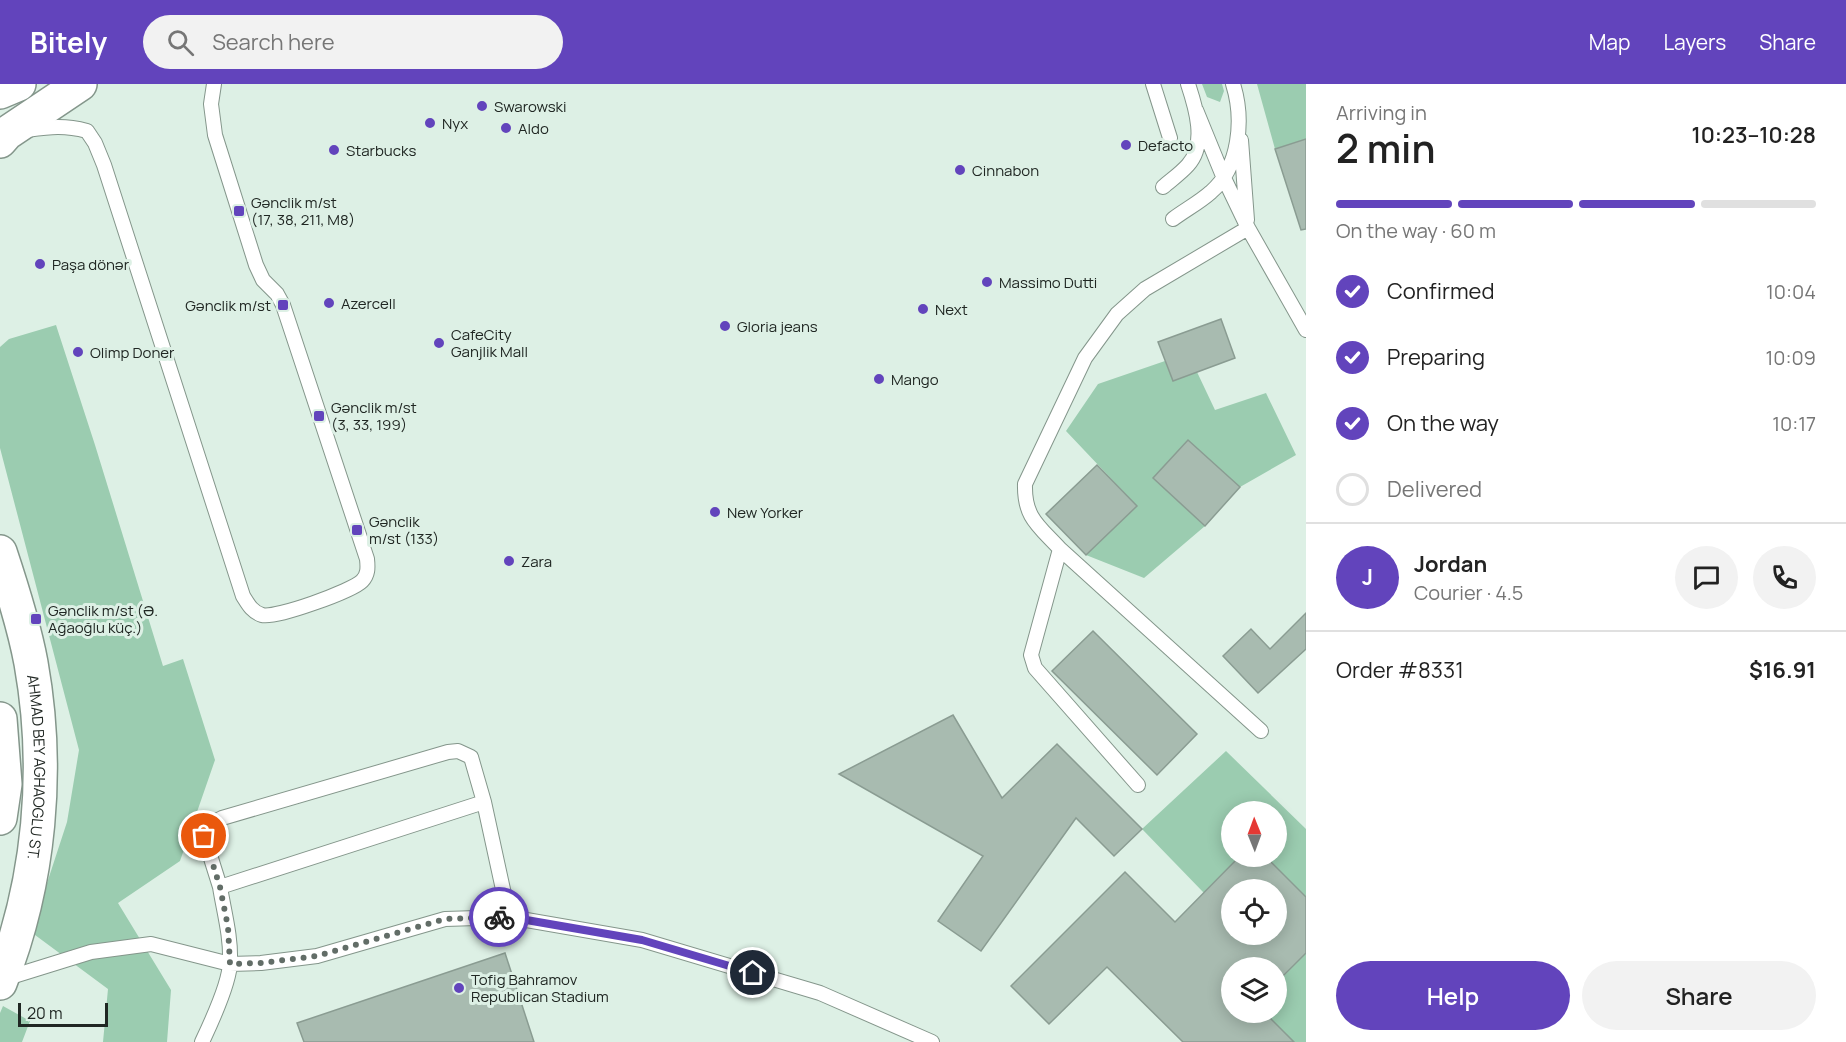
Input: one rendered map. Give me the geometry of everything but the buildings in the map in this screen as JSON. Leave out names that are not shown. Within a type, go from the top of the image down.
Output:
[{"type":"street","points":[[0,92],[19,84]]},
{"type":"street","points":[[4,137],[80,84]]},
{"type":"street","name":"AHMAD BEY AGHAOGLU ST.","points":[[0,552],[31,662],[38,714],[41,788],[29,888],[1,981]]},
{"type":"street","name":"AHMAD BEY AGHAOGLU ST.","points":[[0,719],[5,784],[0,818]]},
{"type":"lane","points":[[4,137],[57,126],[87,131],[104,165],[243,596],[252,609],[264,616],[282,612],[354,588],[363,580],[368,571],[367,559],[283,305],[277,294],[263,280],[256,265],[215,135],[211,104],[214,84]]},
{"type":"lane","points":[[1153,84],[1170,138]]},
{"type":"lane","points":[[1188,84],[1223,176],[1248,228],[1306,330]]},
{"type":"lane","points":[[1233,84],[1239,115],[1248,228]]},
{"type":"lane","points":[[1163,187],[1189,165],[1198,146],[1196,110]]},
{"type":"lane","points":[[1173,219],[1212,191],[1229,168],[1237,142],[1239,115]]},
{"type":"lane","points":[[1248,228],[1145,289],[1118,314],[1084,358],[1025,484],[1024,501],[1029,515],[1060,549],[1261,731]]},
{"type":"lane","points":[[1060,549],[1031,655],[1035,668],[1138,785]]},
{"type":"lane","points":[[202,1042],[215,1016],[230,964],[228,927],[220,887],[204,836],[207,826],[222,818],[458,751],[471,757],[484,802],[509,917]]},
{"type":"lane","points":[[220,887],[484,802]]},
{"type":"lane","points":[[1,981],[91,952],[152,944],[230,964],[261,963],[317,956],[445,919],[509,917],[642,940],[820,993],[932,1042]]},
{"type":"green space","points":[[1202,84],[1222,84],[1224,91],[1220,102],[1207,97]]},
{"type":"green space","points":[[1257,84],[1306,84],[1306,139],[1275,149]]},
{"type":"green space","points":[[56,325],[163,666],[183,659],[215,760],[180,861],[118,903],[171,990],[167,1042],[103,1042],[108,989],[31,932],[67,822],[79,750],[0,448],[0,347],[9,339]]},
{"type":"green space","points":[[1165,361],[1173,381],[1197,372],[1215,410],[1266,393],[1296,455],[1240,487],[1188,440],[1153,478],[1205,526],[1144,578],[1086,555],[1137,506],[1066,431],[1098,384]]},
{"type":"green space","points":[[1226,751],[1277,801],[1221,801],[1221,867],[1230,867],[1204,893],[1142,829]]},
{"type":"green space","points":[[1287,810],[1306,829],[1306,897],[1275,867],[1287,867]]},
{"type":"green space","points":[[1306,953],[1306,1042],[1294,1042],[1274,1023],[1287,1023],[1287,973]]},
{"type":"green space","points":[[3,1006],[30,1021],[22,1042],[0,1042],[0,1013]]},
{"type":"way so far","points":[[204,836],[220,887],[228,927],[230,964],[261,963],[317,956],[445,919],[499,917]]},
{"type":"place","name":"Swarowski","points":[[482,106]]},
{"type":"place","name":"Nyx","points":[[430,123]]},
{"type":"place","name":"Aldo","points":[[506,128]]},
{"type":"place","name":"Defacto","points":[[1126,145]]},
{"type":"place","name":"Starbucks","points":[[334,150]]},
{"type":"place","name":"Cinnabon","points":[[960,170]]},
{"type":"place","name":"Gənclik m/st (17, 38, 211, M8)","points":[[239,211]]},
{"type":"place","name":"Paşa dönər","points":[[40,264]]},
{"type":"place","name":"Massimo Dutti","points":[[987,282]]},
{"type":"place","name":"Azercell","points":[[329,303]]},
{"type":"place","name":"Gənclik m/st","points":[[283,305]]},
{"type":"place","name":"Next","points":[[923,309]]},
{"type":"place","name":"Gloria jeans","points":[[725,326]]},
{"type":"place","name":"CafeCity Ganjlik Mall","points":[[439,343]]},
{"type":"place","name":"Olimp Doner","points":[[78,352]]},
{"type":"place","name":"Mango","points":[[879,379]]},
{"type":"place","name":"Gənclik m/st (3, 33, 199)","points":[[319,416]]},
{"type":"place","name":"New Yorker","points":[[715,512]]},
{"type":"place","name":"Gənclik m/st (133)","points":[[357,530]]},
{"type":"place","name":"Zara","points":[[509,561]]},
{"type":"place","name":"Gənclik m/st (Ə. Ağaoğlu küç.)","points":[[36,619]]},
{"type":"place","name":"Tofig Bahramov Republican Stadium","points":[[459,988]]},
{"type":"route","points":[[499,917],[642,940],[753,973]]}]
